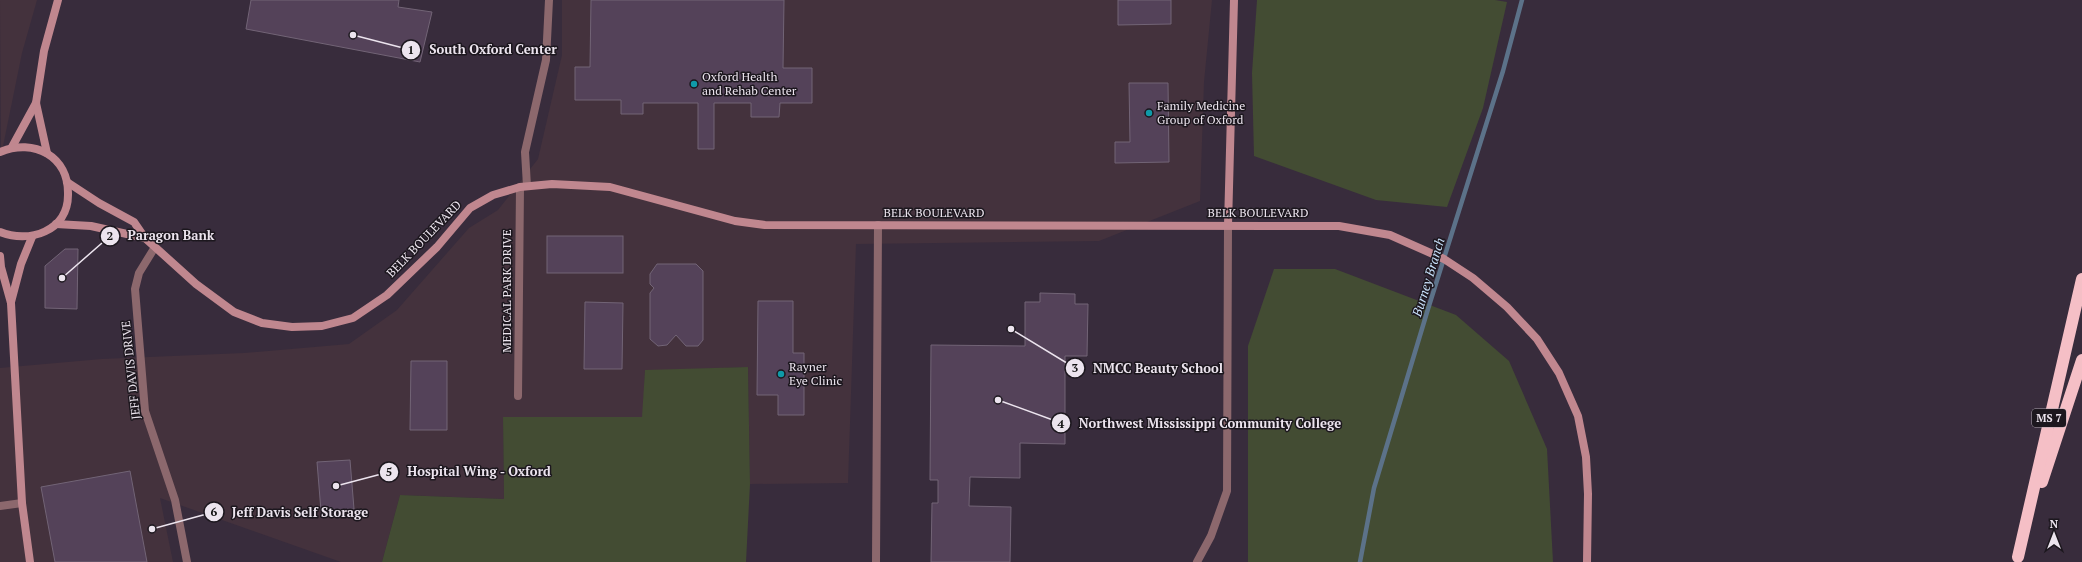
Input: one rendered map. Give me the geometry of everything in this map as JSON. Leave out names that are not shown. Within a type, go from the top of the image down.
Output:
[{"type":"highway","name":"MS 7","points":[[2018,560],[2082,279]]},
{"type":"highway","name":"MS 7","points":[[2018,560],[2082,360]]},
{"type":"street","points":[[12,147],[36,102],[44,51],[58,0]]},
{"type":"street","name":"MEDICAL PARK DRIVE","points":[[518,396],[525,152],[546,60],[549,0]]},
{"type":"street","points":[[1197,562],[1211,536],[1227,491],[1228,225],[1234,0]]},
{"type":"street","points":[[36,102],[46,153]]},
{"type":"street","points":[[0,152],[12,147],[24,146],[36,148],[46,153],[59,166],[67,182],[68,197],[64,211],[56,224],[45,232],[32,237],[21,238],[0,232]]},
{"type":"street","name":"BELK BOULEVARD","points":[[67,182],[99,203],[134,222],[144,238],[155,246],[196,284],[234,312],[262,323],[284,326],[322,326],[353,318],[387,295],[437,247],[470,208],[493,195],[524,186],[552,184],[610,188],[735,221],[766,225],[1339,226],[1390,235],[1414,244],[1473,278],[1506,307],[1538,339],[1558,374],[1578,416],[1586,457],[1588,494],[1587,562]]},
{"type":"street","name":"BELK BOULEVARD","points":[[56,224],[91,226],[144,238]]},
{"type":"street","points":[[876,562],[878,225]]},
{"type":"street","points":[[11,303],[21,264],[32,237]]},
{"type":"street","name":"JEFF DAVIS DRIVE","points":[[155,246],[139,273],[135,289],[145,411],[175,500],[187,562]]},
{"type":"street","points":[[0,256],[0,267],[11,303],[22,503],[30,562]]},
{"type":"street","points":[[0,506],[22,503]]},
{"type":"shaded area","points":[[0,0],[37,0],[22,53],[1,156]]},
{"type":"shaded area","points":[[562,0],[1212,0],[1204,82],[1200,201],[1099,241],[856,244],[848,483],[750,484],[748,367],[645,371],[643,417],[503,417],[504,499],[400,495],[382,562],[341,562],[160,498],[173,562],[0,562],[0,368],[102,359],[244,353],[349,344],[397,310],[469,228],[498,210],[538,159],[562,55]]},
{"type":"green space","points":[[1257,0],[1495,0],[1507,2],[1483,108],[1447,207],[1376,200],[1254,156],[1252,73]]},
{"type":"green space","points":[[1274,269],[1335,269],[1456,315],[1509,361],[1547,449],[1553,562],[1248,562],[1248,346]]},
{"type":"green space","points":[[748,367],[750,484],[746,562],[382,562],[400,495],[504,499],[503,417],[642,417],[645,370]]},
{"type":"building","points":[[251,0],[399,0],[398,7],[432,12],[420,62],[246,29]]},
{"type":"building","name":"Oxford Health and Rehab Center","points":[[591,0],[784,0],[783,68],[812,68],[812,103],[780,103],[779,117],[751,117],[751,103],[714,103],[714,149],[698,149],[698,103],[643,103],[643,114],[621,114],[621,100],[575,100],[575,67],[590,67]]},
{"type":"building","points":[[1118,0],[1171,0],[1171,24],[1118,25]]},
{"type":"building","name":"Family Medicine Group of Oxford","points":[[1129,83],[1168,83],[1169,162],[1115,163],[1115,142],[1130,142]]},
{"type":"building","points":[[547,236],[623,236],[623,273],[547,273]]},
{"type":"building","points":[[65,249],[78,249],[77,309],[45,308],[45,266]]},
{"type":"building","points":[[657,264],[696,264],[703,271],[703,340],[698,346],[686,346],[676,335],[667,345],[658,346],[650,339],[650,293],[654,288],[650,284],[650,274]]},
{"type":"building","points":[[1040,293],[1075,294],[1075,304],[1088,304],[1087,356],[1065,356],[1065,444],[1020,443],[1020,478],[970,477],[969,506],[1011,507],[1010,562],[931,562],[932,503],[938,503],[938,480],[930,480],[931,345],[1025,346],[1025,302],[1040,302]]},
{"type":"building","name":"Rayner Eye Clinic","points":[[758,301],[793,301],[793,353],[804,353],[804,415],[778,415],[778,395],[757,395]]},
{"type":"building","points":[[585,302],[623,303],[622,369],[584,369]]},
{"type":"building","points":[[411,361],[447,361],[447,430],[410,430]]},
{"type":"building","points":[[350,460],[354,509],[321,511],[317,462]]},
{"type":"building","points":[[130,471],[147,562],[55,562],[41,487]]},
{"type":"waterway","name":"Burney Branch","points":[[1360,562],[1374,488],[1428,309],[1503,71],[1522,0]]},
{"type":"place","name":"South Oxford Center","points":[[353,35]]},
{"type":"place","name":"Oxford Health and Rehab Center","points":[[694,84]]},
{"type":"place","name":"Family Medicine Group of Oxford","points":[[1149,113]]},
{"type":"place","name":"Paragon Bank","points":[[62,278]]},
{"type":"place","name":"NMCC Beauty School","points":[[1011,329]]},
{"type":"place","name":"Rayner Eye Clinic","points":[[781,374]]},
{"type":"place","name":"Northwest Mississippi Community College","points":[[998,400]]},
{"type":"place","name":"Hospital Wing - Oxford","points":[[336,486]]},
{"type":"place","name":"Jeff Davis Self Storage","points":[[152,529]]}]
